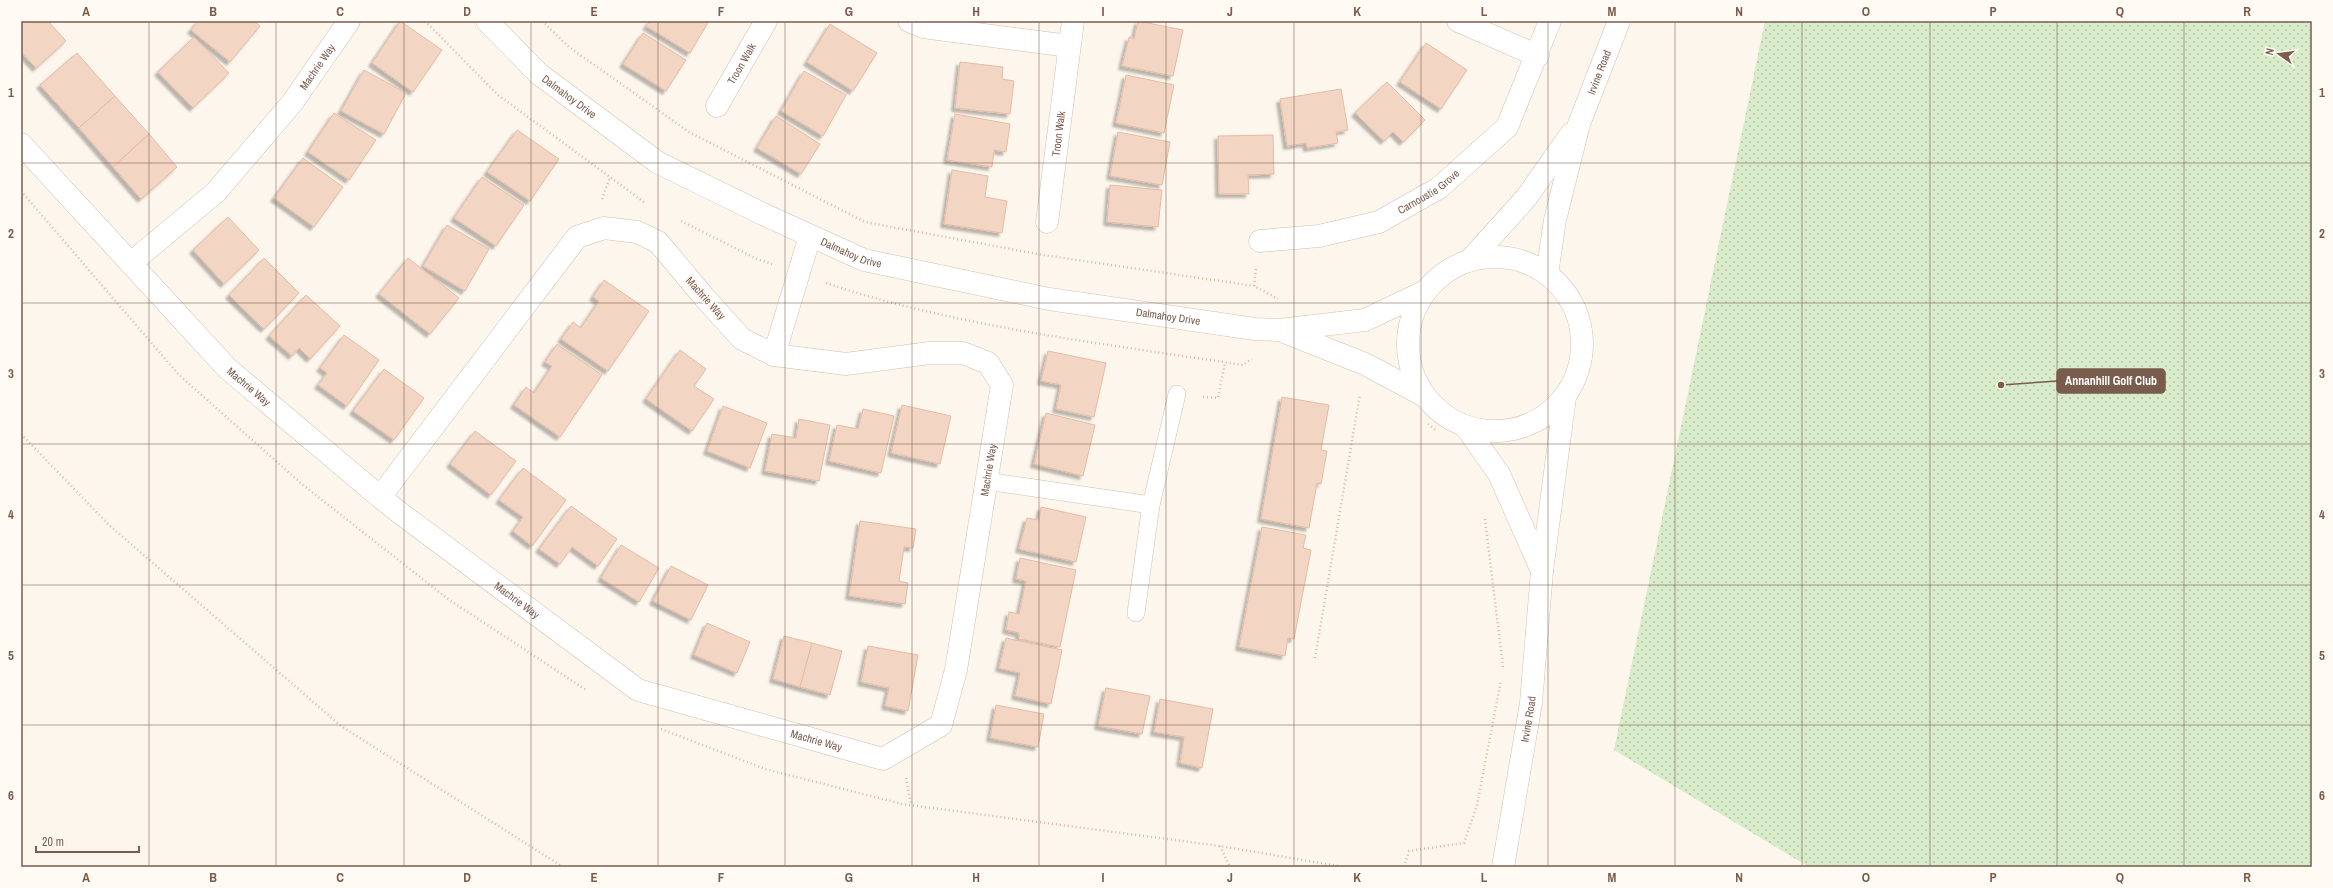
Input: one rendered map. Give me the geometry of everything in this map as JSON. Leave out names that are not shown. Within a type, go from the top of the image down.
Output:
[{"type":"street","name":"Machrie Way","points":[[131,263],[216,192],[292,103],[348,21]]},
{"type":"street","name":"Dalmahoy Drive","points":[[487,21],[539,74],[657,162],[810,236],[864,260],[1049,299],[1256,329],[1279,330]]},
{"type":"street","name":"Troon Walk","points":[[717,106],[766,21]]},
{"type":"street","points":[[909,21],[923,27],[1069,46]]},
{"type":"street","name":"Troon Walk","points":[[1047,222],[1073,21]]},
{"type":"street","points":[[1458,21],[1538,56]]},
{"type":"street","name":"Carnoustie Grove","points":[[1260,241],[1319,236],[1379,222],[1439,188],[1507,127],[1538,56],[1550,21]]},
{"type":"street","name":"Irvine Road","points":[[1579,124],[1619,21]]},
{"type":"street","points":[[1470,260],[1526,198],[1579,124]]},
{"type":"street","points":[[1547,274],[1555,220],[1579,124]]},
{"type":"street","name":"Machrie Way","points":[[21,144],[228,369],[380,496],[638,690],[883,759],[942,724],[956,670],[1002,385],[988,363],[963,353],[930,353],[846,364],[774,355],[742,339],[704,297],[658,242],[637,232],[604,228],[577,237],[380,496]]},
{"type":"street","points":[[774,355],[810,236]]},
{"type":"street","points":[[1279,330],[1365,320],[1426,290],[1453,268],[1470,260],[1496,257],[1516,260],[1547,274],[1566,294],[1579,318],[1582,346],[1578,373],[1565,397],[1545,416],[1520,428],[1494,432],[1466,428],[1442,415],[1423,395],[1411,370],[1407,342],[1413,315],[1426,290]]},
{"type":"street","points":[[1279,330],[1365,364],[1423,395]]},
{"type":"street","name":"Irvine Road","points":[[1503,867],[1531,702],[1542,570],[1565,397]]},
{"type":"street","points":[[1466,428],[1498,474],[1542,570]]},
{"type":"lane","points":[[1136,613],[1151,505],[1177,394]]},
{"type":"lane","points":[[986,481],[1151,505]]},
{"type":"path","points":[[542,21],[569,47],[689,132],[865,222],[1043,255],[1254,286],[1281,300]]},
{"type":"path","points":[[21,191],[179,375],[303,485],[448,599],[589,692]]},
{"type":"path","points":[[1254,286],[1260,241]]},
{"type":"path","points":[[1177,394],[1218,398],[1225,362]]},
{"type":"path","points":[[1315,658],[1365,364]]},
{"type":"path","points":[[1424,422],[1436,429],[1440,435]]},
{"type":"path","points":[[21,434],[109,525],[341,726],[563,867]]},
{"type":"path","points":[[1485,518],[1503,671]]},
{"type":"path","points":[[1404,867],[1409,851],[1464,843],[1477,805],[1502,678]]},
{"type":"path","points":[[656,727],[765,769],[902,804],[1220,846],[1344,867]]},
{"type":"path","points":[[1220,846],[1230,867]]},
{"type":"green space","points":[[1765,21],[2312,21],[2312,867],[1809,867],[1614,750]]},
{"type":"building","points":[[21,21],[48,21],[66,41],[36,68],[21,52]]},
{"type":"building","points":[[198,21],[254,21],[260,26],[230,62],[191,30]]},
{"type":"building","points":[[400,21],[442,50],[413,92],[372,63]]},
{"type":"building","points":[[650,21],[709,21],[690,53],[646,26]]},
{"type":"building","points":[[1138,21],[1183,30],[1173,76],[1122,66],[1129,37],[1134,39]]},
{"type":"building","points":[[830,24],[877,53],[853,91],[807,62]]},
{"type":"building","points":[[643,33],[686,60],[666,91],[623,64]]},
{"type":"building","points":[[194,37],[229,73],[193,108],[158,72]]},
{"type":"building","points":[[1426,43],[1467,70],[1441,109],[1400,82]]},
{"type":"building","points":[[77,53],[115,96],[79,128],[40,85]]},
{"type":"building","points":[[960,62],[1003,67],[1002,79],[1014,81],[1010,114],[955,108]]},
{"type":"building","points":[[364,70],[406,93],[384,134],[341,111]]},
{"type":"building","points":[[804,71],[846,95],[823,136],[781,111]]},
{"type":"building","points":[[1126,75],[1174,85],[1164,133],[1116,123]]},
{"type":"building","points":[[1387,82],[1425,120],[1403,142],[1393,132],[1384,141],[1355,113]]},
{"type":"building","points":[[1341,89],[1348,130],[1336,132],[1338,143],[1307,148],[1306,143],[1287,146],[1280,99]]},
{"type":"building","points":[[115,96],[149,134],[113,167],[79,128]]},
{"type":"building","points":[[334,113],[376,140],[349,180],[308,152]]},
{"type":"building","points":[[955,114],[1010,124],[1006,152],[994,150],[992,167],[947,160]]},
{"type":"building","points":[[776,116],[820,144],[801,174],[757,148]]},
{"type":"building","points":[[517,130],[559,159],[530,201],[487,172]]},
{"type":"building","points":[[1118,132],[1170,142],[1162,185],[1110,176]]},
{"type":"building","points":[[149,134],[177,167],[141,199],[113,167]]},
{"type":"building","points":[[1273,135],[1274,174],[1248,175],[1249,194],[1219,194],[1218,136]]},
{"type":"building","points":[[303,158],[343,187],[314,227],[274,198]]},
{"type":"building","points":[[952,170],[988,176],[985,197],[1007,201],[1002,233],[944,224]]},
{"type":"building","points":[[482,177],[524,205],[496,246],[454,218]]},
{"type":"building","points":[[1110,185],[1162,190],[1158,227],[1107,222]]},
{"type":"building","points":[[228,217],[259,250],[224,284],[193,250]]},
{"type":"building","points":[[447,225],[489,249],[465,291],[423,266]]},
{"type":"building","points":[[264,258],[299,293],[264,329],[229,295]]},
{"type":"building","points":[[408,258],[459,298],[430,334],[379,294]]},
{"type":"building","points":[[604,280],[649,311],[608,371],[561,339],[573,322],[581,328],[599,301],[593,297]]},
{"type":"building","points":[[306,295],[340,326],[310,359],[299,348],[292,356],[269,336]]},
{"type":"building","points":[[344,335],[379,360],[347,406],[318,385],[327,373],[320,368]]},
{"type":"building","points":[[557,344],[602,375],[560,437],[514,405],[526,387],[534,393],[552,366],[545,362]]},
{"type":"building","points":[[680,350],[706,369],[694,386],[714,399],[692,431],[646,399]]},
{"type":"building","points":[[1048,351],[1106,363],[1094,417],[1056,409],[1061,385],[1041,381]]},
{"type":"building","points":[[384,369],[424,398],[394,440],[353,411]]},
{"type":"building","points":[[1282,397],[1329,405],[1321,450],[1327,451],[1321,484],[1317,483],[1309,528],[1261,519]]},
{"type":"building","points":[[902,405],[951,416],[940,464],[891,453]]},
{"type":"building","points":[[723,406],[767,423],[750,468],[707,451]]},
{"type":"building","points":[[863,409],[894,416],[881,473],[829,461],[837,425],[858,429]]},
{"type":"building","points":[[1046,413],[1095,425],[1083,476],[1034,464]]},
{"type":"building","points":[[799,419],[830,425],[819,481],[765,471],[772,434],[796,438]]},
{"type":"building","points":[[475,431],[516,461],[491,495],[450,464]]},
{"type":"building","points":[[523,468],[566,500],[532,546],[513,531],[523,517],[499,500]]},
{"type":"building","points":[[571,506],[617,539],[598,566],[572,547],[560,564],[539,549]]},
{"type":"building","points":[[1041,507],[1086,517],[1076,562],[1019,549],[1027,518],[1039,520]]},
{"type":"building","points":[[860,521],[916,529],[913,548],[904,547],[899,581],[908,583],[905,604],[849,596]]},
{"type":"building","points":[[1262,527],[1306,535],[1303,548],[1311,550],[1294,639],[1288,638],[1285,656],[1239,647]]},
{"type":"building","points":[[621,545],[659,568],[639,602],[601,578]]},
{"type":"building","points":[[1020,558],[1076,570],[1060,647],[1019,639],[1019,633],[1006,630],[1009,612],[1019,614],[1026,581],[1016,579]]},
{"type":"building","points":[[671,566],[708,585],[691,620],[653,601]]},
{"type":"building","points":[[707,623],[750,642],[737,673],[694,655]]},
{"type":"building","points":[[784,636],[812,643],[800,687],[773,679]]},
{"type":"building","points":[[1006,638],[1062,650],[1051,704],[1015,696],[1020,673],[999,668]]},
{"type":"building","points":[[812,643],[842,651],[830,695],[800,687]]},
{"type":"building","points":[[868,646],[918,655],[908,711],[885,706],[889,688],[861,682]]},
{"type":"building","points":[[1106,688],[1150,696],[1142,734],[1098,726]]},
{"type":"building","points":[[1160,699],[1213,709],[1202,768],[1180,763],[1184,737],[1154,732]]},
{"type":"building","points":[[996,705],[1044,714],[1038,747],[990,738]]},
{"type":"place","name":"Annanhill Golf Club","points":[[2001,385]]}]
